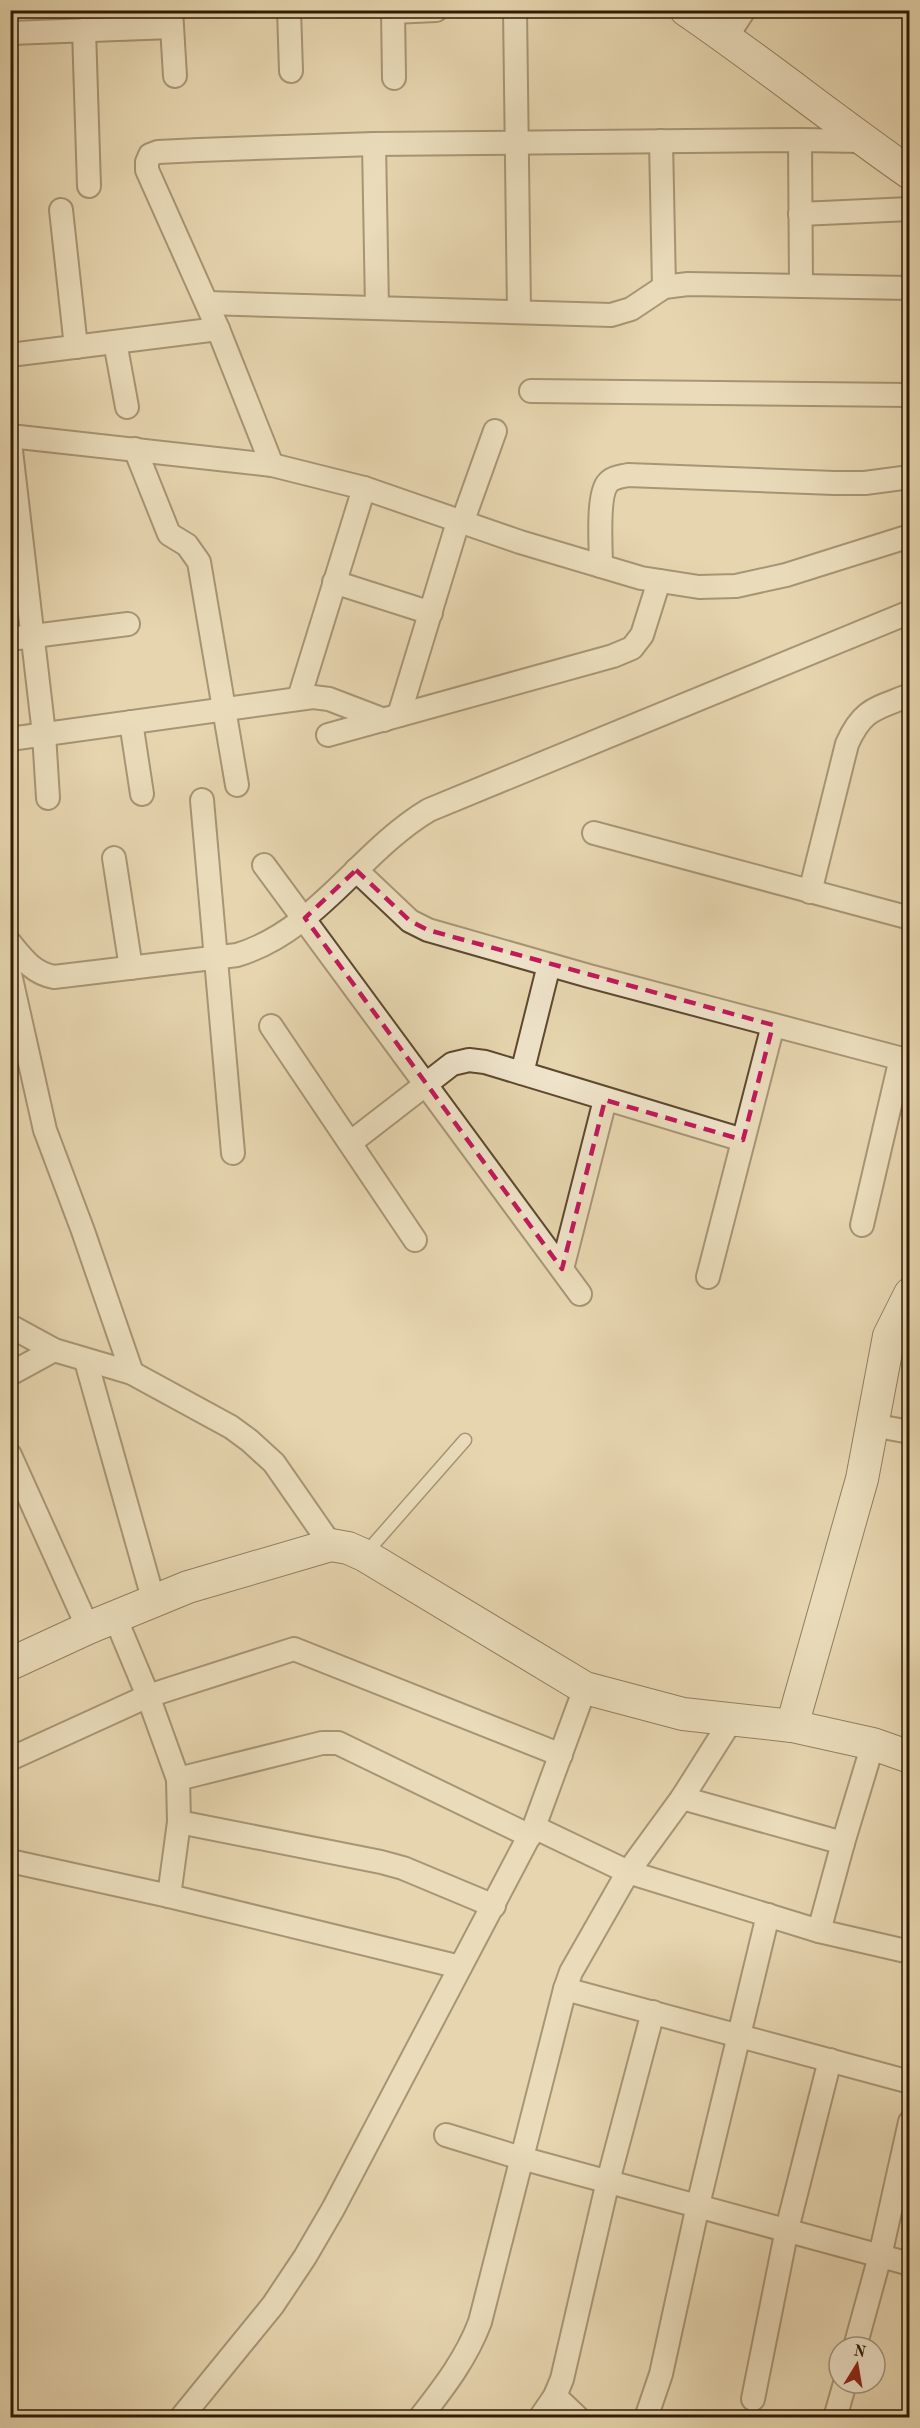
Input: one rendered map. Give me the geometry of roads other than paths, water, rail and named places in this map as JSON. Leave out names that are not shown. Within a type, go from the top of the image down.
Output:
[{"type":"street","points":[[290,10],[291,71]]},
{"type":"street","points":[[394,78],[393,11],[436,10]]},
{"type":"street","points":[[515,10],[519,312]]},
{"type":"street","points":[[686,10],[909,173]]},
{"type":"street","points":[[726,38],[744,10]]},
{"type":"street","points":[[10,33],[84,30],[172,19],[175,76]]},
{"type":"street","points":[[84,30],[89,186]]},
{"type":"street","points":[[800,140],[801,286]]},
{"type":"street","points":[[662,141],[664,287]]},
{"type":"street","points":[[273,465],[207,303],[147,171],[150,155],[158,152],[374,144],[864,141]]},
{"type":"street","points":[[374,144],[377,308]]},
{"type":"street","points":[[800,214],[909,209]]},
{"type":"street","points":[[61,210],[76,347]]},
{"type":"street","points":[[207,303],[611,315],[631,309],[664,287],[688,284],[909,288]]},
{"type":"street","points":[[10,355],[218,329]]},
{"type":"street","points":[[115,342],[127,407]]},
{"type":"street","points":[[531,391],[909,395]]},
{"type":"street","points":[[392,718],[431,613],[460,523],[495,431]]},
{"type":"street","points":[[10,436],[273,465],[364,488],[460,523],[601,566],[659,581],[699,587],[736,586],[786,574],[909,536]]},
{"type":"street","points":[[10,442],[22,637],[44,734],[48,798]]},
{"type":"street","points":[[135,449],[169,534],[187,545],[199,562],[237,785]]},
{"type":"street","points":[[601,566],[602,499],[606,485],[615,478],[628,475],[865,483],[909,477]]},
{"type":"street","points":[[299,698],[364,488]]},
{"type":"street","points":[[328,735],[613,656],[632,648],[642,635],[659,581]]},
{"type":"street","points":[[334,582],[431,613]]},
{"type":"street","points":[[10,943],[27,964],[41,974],[54,977],[216,958],[252,951],[270,942],[305,918],[405,824],[429,810],[909,612]]},
{"type":"street","points":[[22,637],[128,624]]},
{"type":"street","points":[[810,892],[847,744],[855,728],[869,712],[909,695]]},
{"type":"street","points":[[10,739],[313,697],[329,699],[392,718]]},
{"type":"street","points":[[131,722],[142,794]]},
{"type":"street","points":[[202,800],[234,1153]]},
{"type":"street","points":[[594,833],[909,918]]},
{"type":"street","points":[[114,858],[131,968]]},
{"type":"street","points":[[264,864],[580,1294]]},
{"type":"street","points":[[356,870],[410,921],[428,930],[549,965],[905,1060],[862,1225]]},
{"type":"street","points":[[522,1073],[549,965]]},
{"type":"street","points":[[10,974],[19,1054],[132,1373]]},
{"type":"street","points":[[708,1277],[773,1025]]},
{"type":"street","points":[[271,1026],[416,1240]]},
{"type":"street","points":[[350,1143],[452,1064],[469,1060],[522,1073],[743,1140]]},
{"type":"street","points":[[562,1269],[605,1100]]},
{"type":"street","points":[[792,1726],[862,1479],[889,1336],[909,1294]]},
{"type":"street","points":[[10,1326],[54,1350],[132,1373],[231,1427],[274,1463],[331,1545]]},
{"type":"street","points":[[10,1374],[54,1350]]},
{"type":"street","points":[[86,1360],[154,1602]]},
{"type":"street","points":[[872,1425],[909,1432]]},
{"type":"street","points":[[10,1455],[101,1622],[148,1696],[178,1779],[179,1822],[169,1896]]},
{"type":"street","points":[[10,1664],[101,1622],[188,1587],[331,1545],[348,1548],[364,1555],[585,1688],[682,1714],[792,1726],[873,1744],[909,1757]]},
{"type":"street","points":[[10,1759],[148,1696],[294,1649],[561,1755]]},
{"type":"street","points":[[189,2415],[273,2305],[305,2257],[532,1832],[585,1688]]},
{"type":"street","points":[[420,2418],[459,2367],[471,2346],[480,2322],[565,1989],[580,1955],[628,1872],[682,1798],[732,1719]]},
{"type":"street","points":[[178,1779],[322,1743],[338,1743],[532,1832],[628,1872],[819,1931],[908,1947]]},
{"type":"street","points":[[819,1931],[873,1744]]},
{"type":"street","points":[[682,1798],[843,1843]]},
{"type":"street","points":[[179,1822],[381,1862],[403,1868],[494,1906]]},
{"type":"street","points":[[10,1861],[169,1896],[460,1967]]},
{"type":"street","points":[[646,2418],[661,2374],[698,2205],[768,1915]]},
{"type":"street","points":[[565,1989],[909,2082]]},
{"type":"street","points":[[540,2418],[555,2396],[562,2379],[608,2181],[653,2012]]},
{"type":"street","points":[[753,2399],[787,2229],[830,2060]]},
{"type":"street","points":[[858,2335],[880,2256],[909,2122]]},
{"type":"street","points":[[446,2135],[521,2158],[909,2264]]},
{"type":"street","points":[[835,2417],[841,2395]]},
{"type":"street","points":[[555,2396],[578,2418]]},
{"type":"lane","points":[[364,1555],[465,1440]]}]
